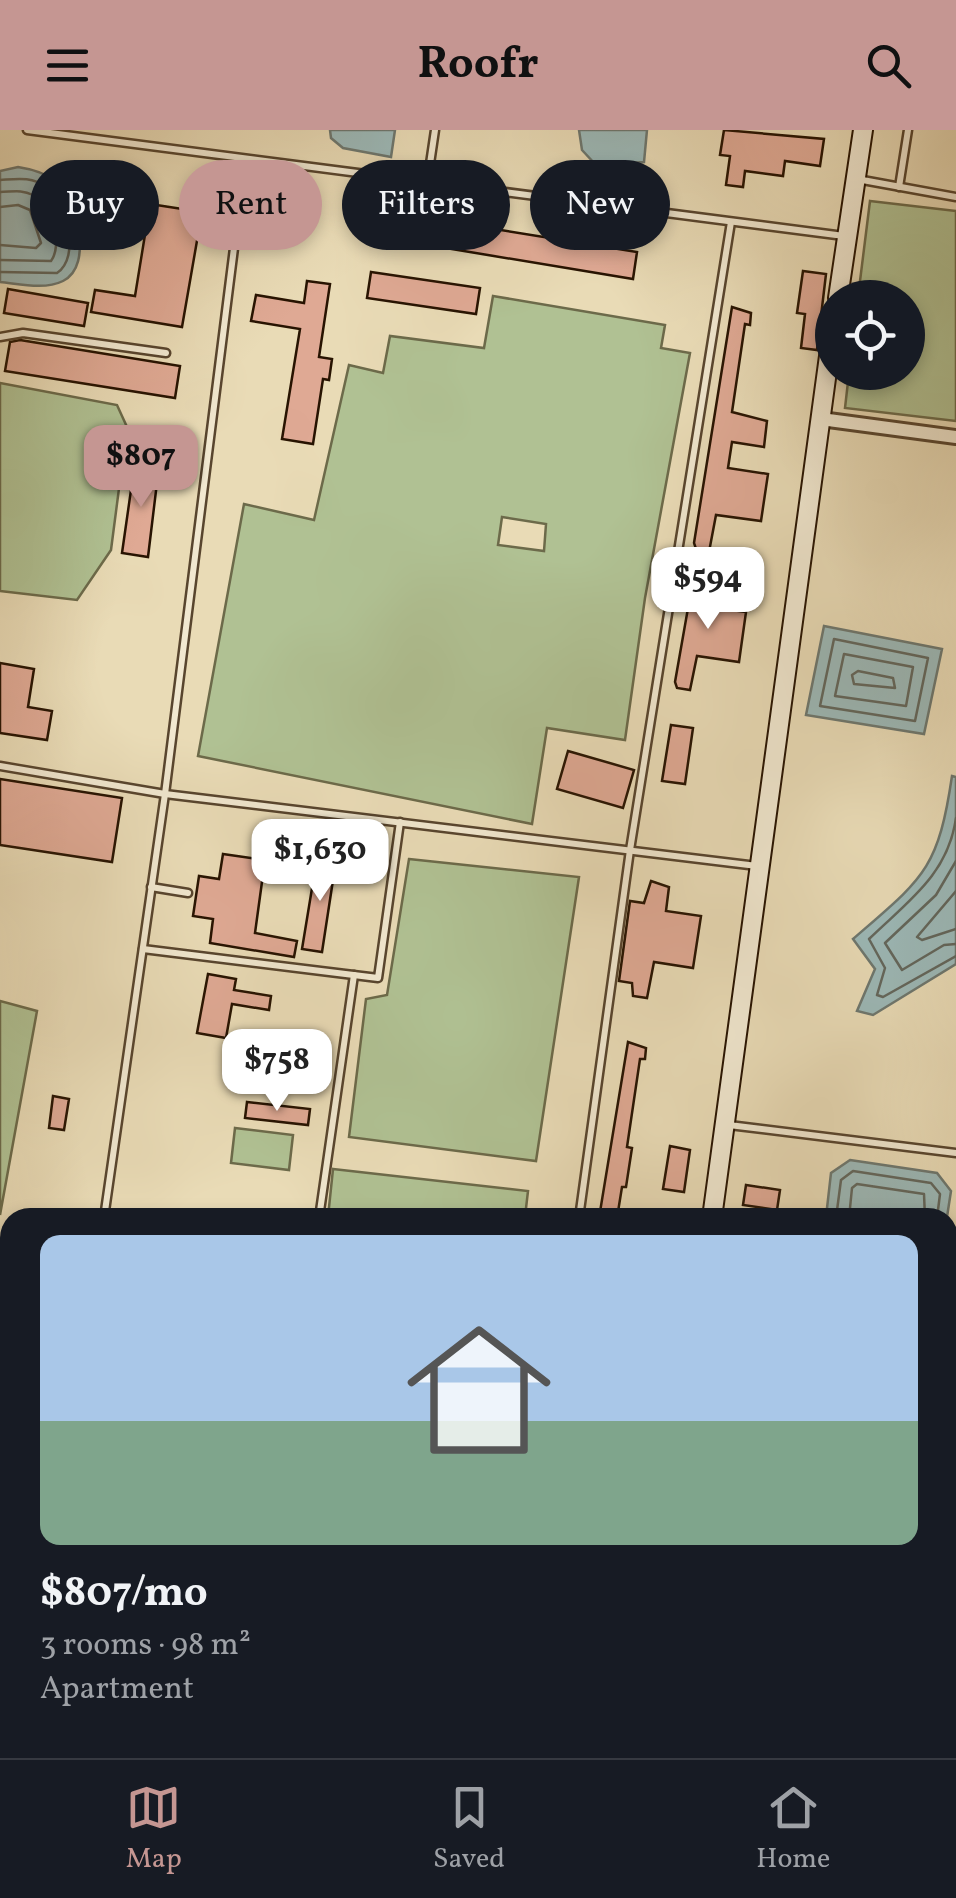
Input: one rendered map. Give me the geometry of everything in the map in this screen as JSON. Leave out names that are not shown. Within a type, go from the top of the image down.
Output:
[{"type":"street","points":[[841,280],[863,130]]},
{"type":"street","points":[[713,1208],[825,390]]},
{"type":"street","points":[[821,420],[956,437]]},
{"type":"lane","points":[[27,130],[238,160]]},
{"type":"lane","points":[[431,160],[436,130]]},
{"type":"lane","points":[[899,186],[908,130]]},
{"type":"lane","points":[[855,179],[956,196]]},
{"type":"lane","points":[[510,194],[847,237]]},
{"type":"lane","points":[[580,1208],[630,850],[731,222]]},
{"type":"lane","points":[[105,1208],[165,794],[234,250]]},
{"type":"lane","points":[[0,338],[23,333],[166,354]]},
{"type":"lane","points":[[0,766],[165,794],[760,866]]},
{"type":"lane","points":[[142,948],[378,978],[400,822]]},
{"type":"lane","points":[[152,886],[188,893]]},
{"type":"lane","points":[[320,1208],[354,975]]},
{"type":"lane","points":[[725,1124],[956,1154]]},
{"type":"green space","points":[[870,201],[956,211],[956,421],[845,408],[847,390],[925,390],[925,280],[860,280]]},
{"type":"green space","points":[[493,296],[665,325],[661,348],[690,353],[645,598],[625,740],[547,728],[532,824],[198,756],[244,504],[314,520],[349,365],[383,373],[390,336],[484,348]],"holes":[[[502,517],[546,524],[544,551],[498,545]]]},
{"type":"green space","points":[[0,383],[117,405],[127,427],[111,550],[77,600],[0,591]]},
{"type":"green space","points":[[409,859],[579,877],[536,1161],[349,1137],[366,999],[387,995]]},
{"type":"green space","points":[[0,1001],[37,1011],[0,1208]]},
{"type":"green space","points":[[235,1128],[293,1135],[289,1170],[231,1163]]},
{"type":"green space","points":[[333,1169],[528,1191],[526,1208],[329,1208]]},
{"type":"water","points":[[330,130],[395,130],[391,157],[343,148],[331,138]]},
{"type":"water","points":[[579,130],[647,130],[644,160],[591,160],[582,150]]},
{"type":"water","points":[[18,167],[30,170],[30,250],[80,250],[73,273],[63,281],[32,286],[0,282],[0,171]]},
{"type":"water","points":[[824,626],[942,649],[924,734],[806,715]]},
{"type":"water","points":[[952,776],[956,777],[956,964],[873,1015],[857,1011],[875,969],[853,939],[924,870],[940,833]]},
{"type":"water","points":[[850,1160],[937,1173],[951,1191],[948,1208],[827,1208],[831,1173]]},
{"type":"building","points":[[724,130],[824,139],[820,166],[785,161],[783,176],[745,171],[743,187],[726,185],[730,156],[720,155]]},
{"type":"building","points":[[159,205],[179,208],[179,250],[195,250],[182,327],[91,312],[95,290],[135,296],[142,250],[159,250]]},
{"type":"building","points":[[510,231],[530,235],[530,250],[637,252],[633,279],[458,250],[510,250]]},
{"type":"building","points":[[803,271],[826,274],[825,280],[815,280],[815,350],[801,348],[805,314],[797,313]]},
{"type":"building","points":[[371,272],[480,288],[476,314],[367,298]]},
{"type":"building","points":[[307,281],[330,284],[319,357],[332,359],[329,380],[323,379],[313,444],[282,439],[300,329],[251,321],[256,295],[304,303]]},
{"type":"building","points":[[8,289],[88,303],[84,326],[4,313]]},
{"type":"building","points":[[732,307],[751,313],[750,325],[745,324],[732,412],[767,421],[764,447],[732,442],[728,468],[768,474],[761,521],[716,515],[709,552],[696,549],[694,543]]},
{"type":"building","points":[[20,340],[180,366],[175,398],[5,371],[10,342]]},
{"type":"building","points":[[135,462],[159,466],[148,557],[122,553]]},
{"type":"building","points":[[694,574],[713,580],[709,607],[746,612],[739,662],[697,656],[690,690],[677,688],[675,682]]},
{"type":"building","points":[[0,663],[34,669],[28,707],[52,711],[47,740],[0,733]]},
{"type":"building","points":[[671,725],[693,728],[685,784],[662,781]]},
{"type":"building","points":[[568,751],[634,770],[623,808],[557,789]]},
{"type":"building","points":[[0,779],[122,798],[112,862],[0,845]]},
{"type":"building","points":[[324,852],[337,854],[322,952],[302,949],[316,864],[321,865]]},
{"type":"building","points":[[223,854],[265,860],[255,933],[297,941],[294,957],[210,943],[213,919],[193,916],[199,876],[219,879]]},
{"type":"building","points":[[651,881],[669,887],[666,911],[701,916],[693,968],[654,962],[647,998],[633,996],[632,983],[619,981],[630,901],[644,903]]},
{"type":"building","points":[[208,974],[236,979],[234,990],[271,996],[269,1010],[232,1004],[226,1038],[197,1033]]},
{"type":"building","points":[[628,1042],[646,1048],[645,1059],[640,1059],[627,1147],[632,1148],[626,1187],[622,1187],[619,1208],[601,1208]]},
{"type":"building","points":[[53,1096],[69,1099],[64,1130],[49,1128]]},
{"type":"building","points":[[247,1102],[310,1109],[308,1125],[245,1118]]},
{"type":"building","points":[[670,1146],[690,1150],[684,1192],[663,1189]]},
{"type":"building","points":[[746,1185],[780,1190],[777,1208],[743,1205]]}]
